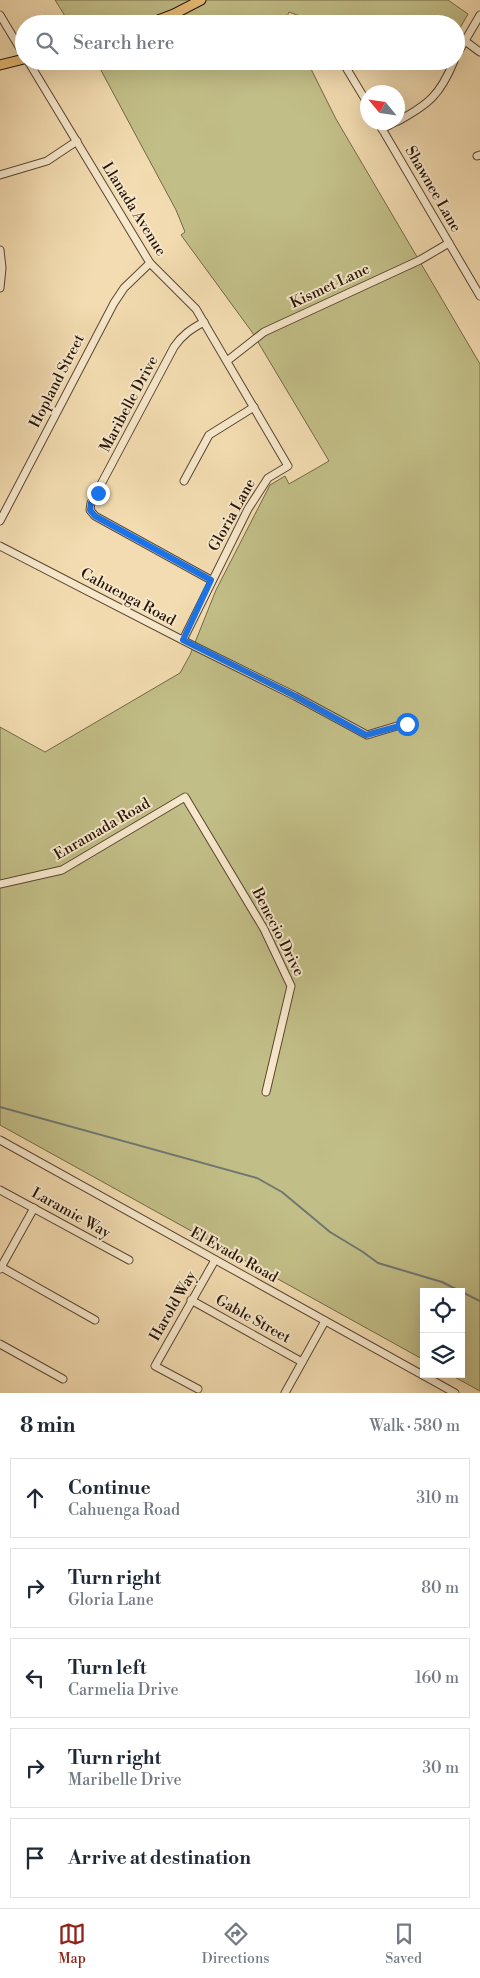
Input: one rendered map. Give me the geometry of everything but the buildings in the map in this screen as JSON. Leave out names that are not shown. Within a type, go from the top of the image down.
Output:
[{"type":"main road","points":[[171,15],[201,0]]},
{"type":"main road","points":[[0,65],[15,61]]},
{"type":"street","points":[[480,15],[465,41],[480,52]]},
{"type":"street","points":[[0,16],[15,40]]},
{"type":"street","name":"Llanada Avenue","points":[[34,70],[150,263],[196,309],[288,466]]},
{"type":"street","points":[[347,70],[360,91]]},
{"type":"street","points":[[405,117],[416,111],[437,93],[449,70]]},
{"type":"street","name":"Shawnee Lane","points":[[382,130],[480,296]]},
{"type":"street","points":[[0,175],[47,160],[77,141]]},
{"type":"street","name":"Kismet Lane","points":[[227,361],[264,332],[412,264],[449,243]]},
{"type":"street","points":[[0,250],[2,268],[0,288]]},
{"type":"street","name":"Hopland Street","points":[[0,521],[114,303],[124,288],[150,263]]},
{"type":"street","name":"Maribelle Drive","points":[[204,322],[189,330],[180,338],[91,503],[90,510],[102,521],[211,580]]},
{"type":"street","points":[[184,481],[209,435],[254,407]]},
{"type":"street","name":"Gloria Lane","points":[[183,640],[211,580],[248,509],[268,478],[288,466]]},
{"type":"street","name":"Cahuenga Road","points":[[0,546],[295,696],[366,735],[407,724]]},
{"type":"street","name":"Enramada Road","points":[[0,884],[3,885],[62,870],[185,797]]},
{"type":"street","name":"Benecio Drive","points":[[185,797],[264,929],[291,986],[266,1092]]},
{"type":"street","name":"El Evado Road","points":[[0,1140],[455,1393]]},
{"type":"street","name":"Laramie Way","points":[[0,1190],[128,1260]]},
{"type":"street","points":[[34,1208],[0,1268],[95,1320]]},
{"type":"street","name":"Harold Way","points":[[198,1390],[155,1366],[191,1300],[216,1260]]},
{"type":"street","name":"Gable Street","points":[[191,1300],[302,1362]]},
{"type":"street","points":[[285,1393],[324,1321]]},
{"type":"street","points":[[0,1344],[63,1379]]},
{"type":"shaded area","points":[[55,0],[448,0],[468,14],[465,19],[465,15],[297,15],[289,12],[288,15],[64,15]]},
{"type":"shaded area","points":[[101,70],[312,70],[336,119],[480,364],[480,1391],[456,1378],[465,1378],[465,1288],[420,1288],[420,1358],[0,1125],[0,727],[45,752],[180,673],[190,655],[216,590],[270,485],[285,476],[289,484],[329,461],[252,332],[181,235],[185,232],[176,210]]},
{"type":"waterway","points":[[0,1107],[257,1178],[282,1192],[330,1232],[378,1263],[442,1282],[480,1301]]},
{"type":"route","points":[[98,493],[91,503],[90,510],[95,516],[211,580],[183,640],[295,696],[366,735],[407,724]]}]
